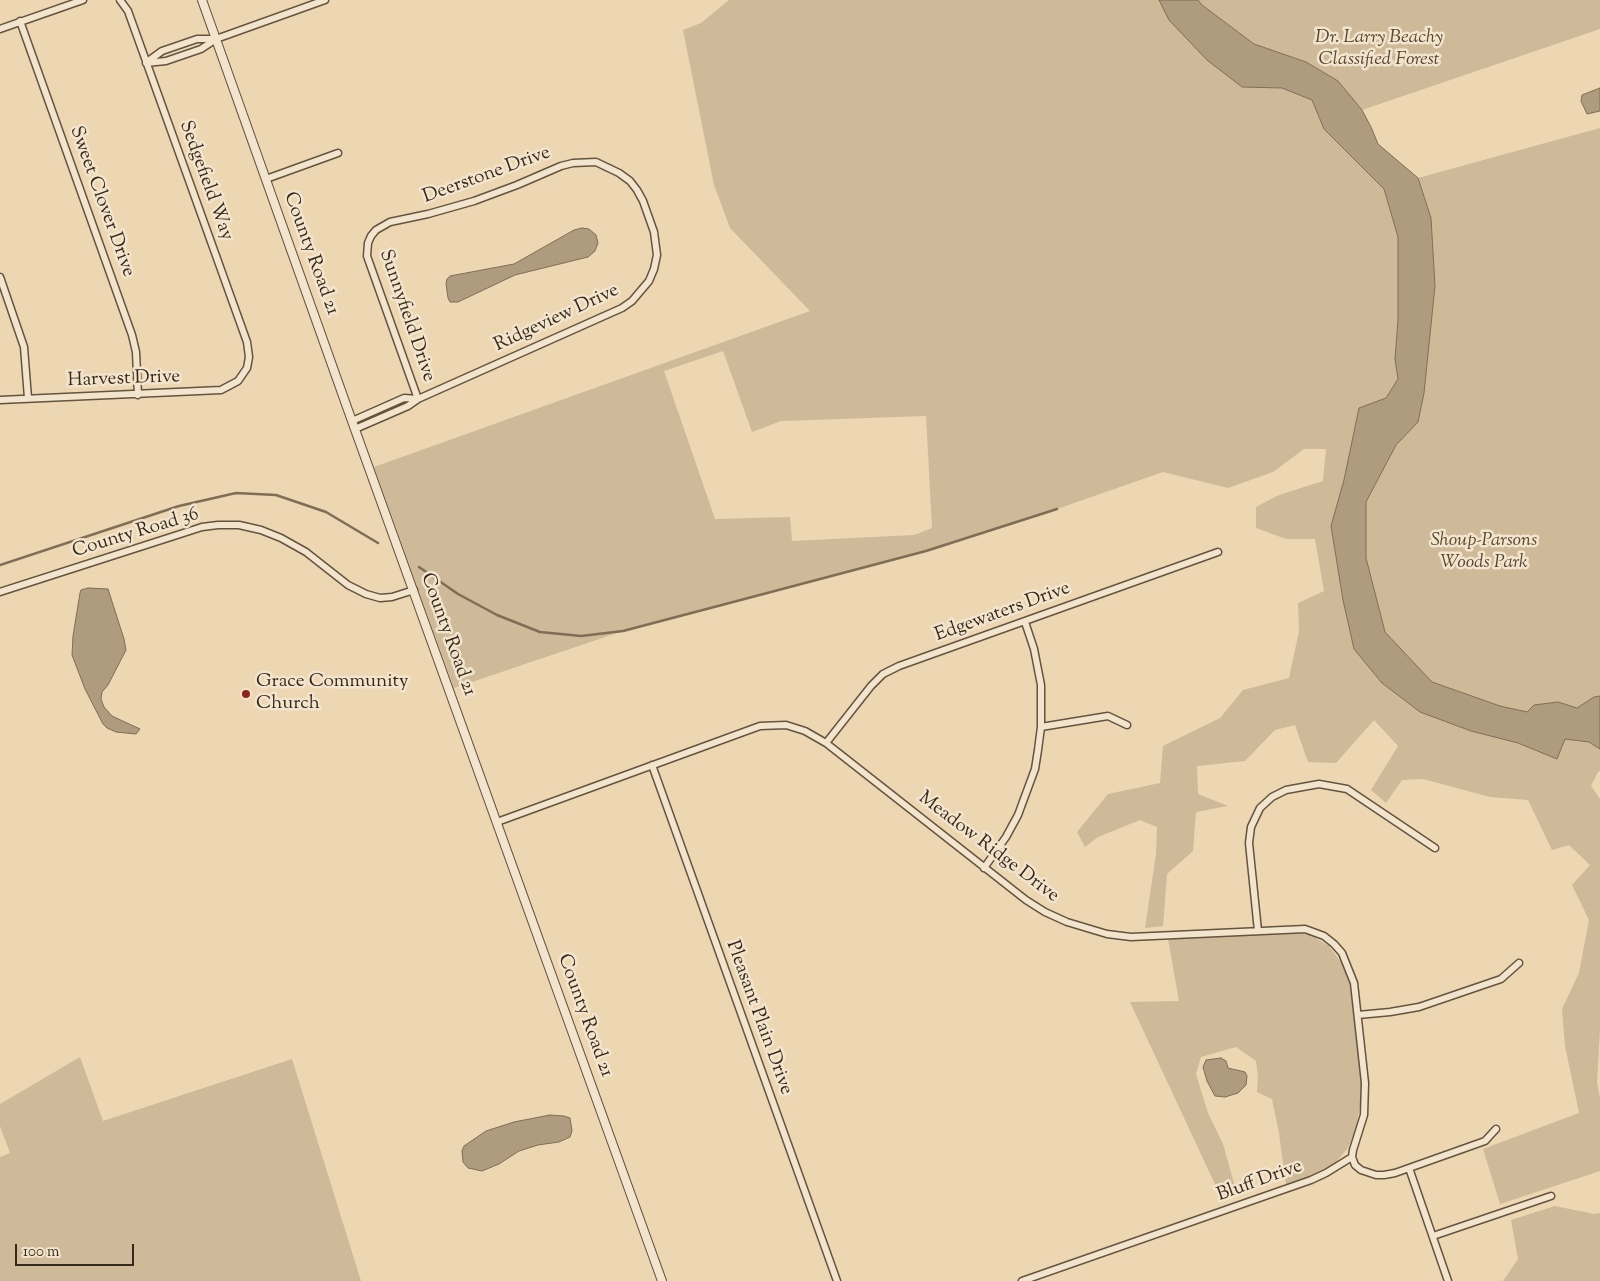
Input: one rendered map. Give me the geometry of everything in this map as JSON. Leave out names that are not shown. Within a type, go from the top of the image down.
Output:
[{"type":"street","points":[[0,28],[83,0]]},
{"type":"street","name":"Sedgefield Way","points":[[120,0],[128,11],[247,342],[249,357],[244,374]]},
{"type":"street","name":"County Road 21","points":[[202,0],[662,1281]]},
{"type":"street","points":[[146,63],[166,61],[201,49],[216,39],[325,0]]},
{"type":"street","name":"Sweet Clover Drive","points":[[20,22],[132,335],[136,352],[138,395]]},
{"type":"street","points":[[146,63],[162,51],[197,39],[216,39]]},
{"type":"street","points":[[266,179],[338,153]]},
{"type":"street","name":"Deerstone Drive","points":[[368,243],[376,230],[390,222],[474,201],[561,166],[573,163],[596,162]]},
{"type":"street","name":"Ridgeview Drive","points":[[354,425],[408,406],[418,399],[622,308],[640,293],[649,282],[654,269],[656,255],[654,232],[637,190],[619,173],[596,162]]},
{"type":"street","name":"Sunnyfield Drive","points":[[368,243],[366,249],[369,265],[418,399]]},
{"type":"street","points":[[0,277],[24,347],[28,398]]},
{"type":"street","name":"Harvest Drive","points":[[0,400],[221,390],[233,385],[244,374]]},
{"type":"street","name":"County Road 36","points":[[0,592],[202,527],[218,525],[260,530],[281,538],[306,552],[348,585],[366,594],[380,598],[392,597],[414,590]]},
{"type":"street","name":"Edgewaters Drive","points":[[826,743],[871,686],[883,674],[899,666],[1218,552]]},
{"type":"street","points":[[984,868],[1006,837],[1027,793],[1034,769],[1041,727],[1041,685],[1034,649],[1025,622]]},
{"type":"street","points":[[1041,727],[1108,716],[1127,725]]},
{"type":"street","name":"Meadow Ridge Drive","points":[[497,822],[760,726],[774,724],[795,728],[826,743],[1026,900],[1045,912],[1067,922],[1107,934],[1155,937],[1306,929],[1324,936],[1342,953],[1354,983],[1366,1099],[1364,1115],[1352,1150],[1352,1158]]},
{"type":"street","name":"Pleasant Plain Drive","points":[[652,765],[837,1281]]},
{"type":"street","points":[[1258,931],[1248,842],[1251,827],[1260,808],[1272,797],[1286,790],[1318,784],[1347,790],[1435,848]]},
{"type":"street","points":[[1358,1015],[1390,1012],[1419,1006],[1501,979],[1518,963]]},
{"type":"street","points":[[1352,1158],[1355,1165],[1361,1170],[1376,1175],[1395,1173],[1485,1141],[1496,1129]]},
{"type":"street","name":"Bluff Drive","points":[[1022,1281],[1311,1180],[1352,1158]]},
{"type":"street","points":[[1408,1168],[1448,1281]]},
{"type":"street","points":[[1433,1236],[1551,1196]]},
{"type":"green space","points":[[729,0],[1159,0],[1169,20],[1242,87],[1282,88],[1312,100],[1324,129],[1384,189],[1398,237],[1398,320],[1395,359],[1398,380],[1386,398],[1359,408],[1344,480],[1331,526],[1343,600],[1354,649],[1382,683],[1420,712],[1471,731],[1518,743],[1557,759],[1565,739],[1589,742],[1600,749],[1600,771],[1591,786],[1600,799],[1600,1030],[1597,1082],[1600,1098],[1600,1171],[1500,1204],[1483,1149],[1579,1113],[1565,1046],[1562,1009],[1579,973],[1589,920],[1572,885],[1590,865],[1569,845],[1552,850],[1528,800],[1490,797],[1423,779],[1402,780],[1386,803],[1371,790],[1398,746],[1374,720],[1336,763],[1308,762],[1295,725],[1275,730],[1245,761],[1197,766],[1198,794],[1228,806],[1196,812],[1193,851],[1167,874],[1163,926],[1145,928],[1156,854],[1157,827],[1140,820],[1098,837],[1085,847],[1077,832],[1108,794],[1160,783],[1163,746],[1220,718],[1243,690],[1289,678],[1299,631],[1298,603],[1324,591],[1315,539],[1286,539],[1256,528],[1256,507],[1279,495],[1323,481],[1326,449],[1304,449],[1273,472],[1228,488],[1163,472],[1057,509],[926,551],[623,631],[454,688],[374,467],[810,311],[730,228],[714,185],[683,30],[701,23]],"holes":[[[723,351],[752,432],[781,421],[926,416],[932,528],[914,535],[792,541],[790,517],[715,519],[664,371]]]},
{"type":"green space","name":"Dr. Larry Beachy Classified Forest","points":[[1198,0],[1600,0],[1600,29],[1362,110],[1338,81],[1306,62],[1254,44]]},
{"type":"green space","name":"Shoup-Parsons Woods Park","points":[[1600,128],[1600,696],[1594,697],[1577,708],[1558,702],[1527,712],[1500,706],[1432,682],[1385,632],[1366,558],[1366,502],[1396,445],[1418,422],[1424,393],[1435,286],[1431,218],[1418,178]]},
{"type":"green space","points":[[1297,933],[1310,935],[1329,946],[1341,962],[1350,984],[1361,1083],[1361,1100],[1356,1128],[1348,1148],[1335,1163],[1310,1177],[1286,1185],[1272,1099],[1257,1092],[1258,1076],[1256,1061],[1236,1047],[1201,1057],[1196,1074],[1208,1113],[1223,1144],[1237,1194],[1220,1195],[1130,1002],[1179,1001],[1168,939]]},
{"type":"green space","points":[[80,1057],[103,1121],[292,1059],[361,1281],[0,1281],[0,1157],[10,1153],[0,1126],[0,1104]]},
{"type":"green space","points":[[1555,1206],[1594,1214],[1600,1213],[1600,1281],[1503,1281],[1518,1259],[1511,1220]]},
{"type":"shaded area","points":[[1159,0],[1198,0],[1254,44],[1306,62],[1338,81],[1362,110],[1378,144],[1418,178],[1431,218],[1435,286],[1424,393],[1418,422],[1396,445],[1366,502],[1366,558],[1385,632],[1432,682],[1500,706],[1527,712],[1534,705],[1558,702],[1577,708],[1594,697],[1600,696],[1600,749],[1589,742],[1565,739],[1557,759],[1518,743],[1471,731],[1420,712],[1382,683],[1354,649],[1343,600],[1331,526],[1344,480],[1359,408],[1386,398],[1398,379],[1395,359],[1398,320],[1398,237],[1384,189],[1324,129],[1312,100],[1282,88],[1242,87],[1207,60],[1169,20]]},
{"type":"shaded area","points":[[1600,88],[1600,111],[1587,114],[1581,101],[1582,95]]},
{"type":"shaded area","points":[[589,229],[596,235],[598,243],[595,251],[588,257],[515,275],[458,302],[450,302],[446,284],[450,276],[514,264],[574,230]]},
{"type":"shaded area","points":[[88,588],[108,589],[126,650],[108,685],[102,692],[101,699],[104,707],[112,716],[140,729],[136,734],[116,732],[103,724],[85,689],[72,655],[80,593],[81,590]]},
{"type":"shaded area","points":[[1221,1058],[1226,1061],[1228,1068],[1245,1072],[1247,1076],[1246,1085],[1238,1093],[1225,1097],[1215,1096],[1207,1081],[1203,1067],[1206,1060]]},
{"type":"shaded area","points":[[550,1115],[570,1118],[572,1131],[570,1137],[559,1142],[538,1145],[519,1151],[499,1164],[482,1171],[468,1168],[463,1162],[462,1151],[464,1146],[486,1131],[514,1122]]},
{"type":"waterway","points":[[0,565],[179,506],[236,493],[276,495],[326,512],[378,543]]},
{"type":"waterway","points":[[419,567],[458,594],[497,615],[540,632],[581,636],[623,631],[926,551],[1057,509]]},
{"type":"place","name":"Grace Community Church","points":[[246,694]]}]
